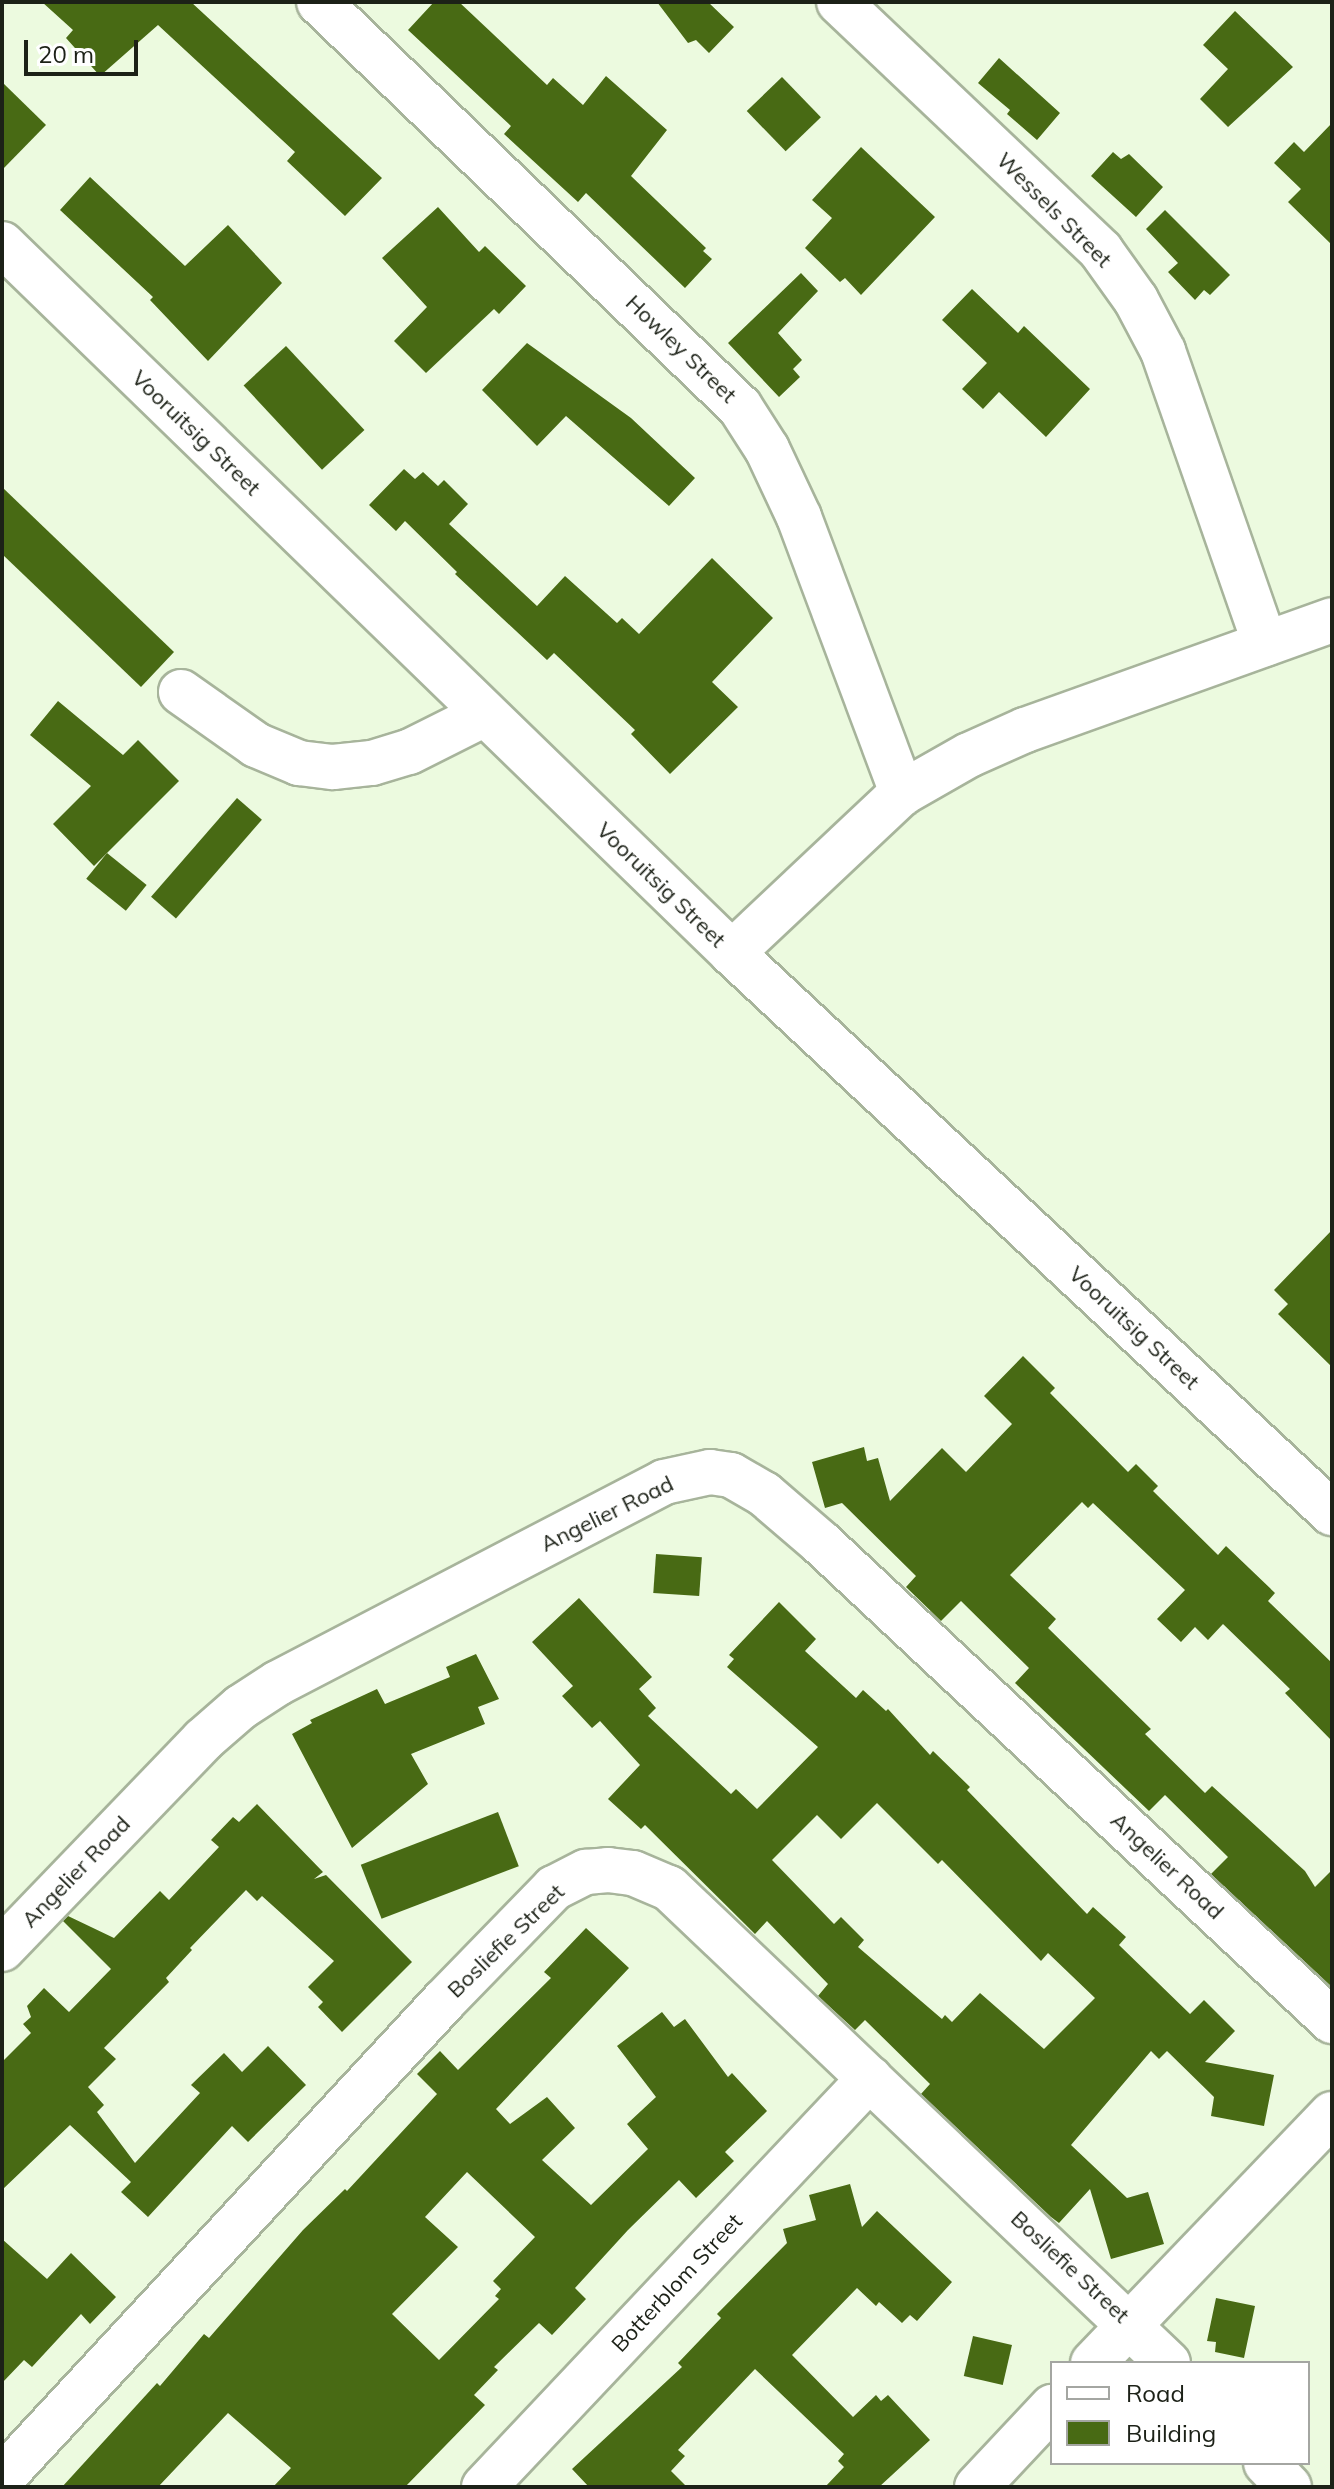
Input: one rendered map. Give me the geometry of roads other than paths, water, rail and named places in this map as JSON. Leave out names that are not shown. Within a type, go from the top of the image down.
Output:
[{"type":"street","name":"Howley Street","points":[[319,2],[740,407],[767,449],[799,517],[902,793]]},
{"type":"street","name":"Wessels Street","points":[[839,2],[1101,251],[1136,300],[1163,351],[1265,644]]},
{"type":"street","name":"Vooruitsig Street","points":[[2,244],[732,953],[1332,1513]]},
{"type":"street","points":[[732,953],[902,793],[969,755],[1025,730],[1332,620]]},
{"type":"street","points":[[181,692],[256,745],[299,763],[333,767],[372,763],[409,752],[485,714]]},
{"type":"street","name":"Angelier Road","points":[[2,1949],[203,1740],[241,1707],[278,1683],[664,1482],[710,1472],[731,1475],[764,1494],[821,1543],[1332,2021]]},
{"type":"street","name":"Bosliefie Street","points":[[2,2478],[444,2001],[554,1888],[586,1872],[608,1870],[633,1873],[669,1888],[1166,2361]]},
{"type":"street","name":"Botterblom Street","points":[[484,2487],[870,2078]]},
{"type":"street","points":[[1095,2361],[1332,2114]]},
{"type":"street","points":[[977,2487],[1050,2409]]},
{"type":"street","points":[[1268,2465],[1289,2487]]}]
